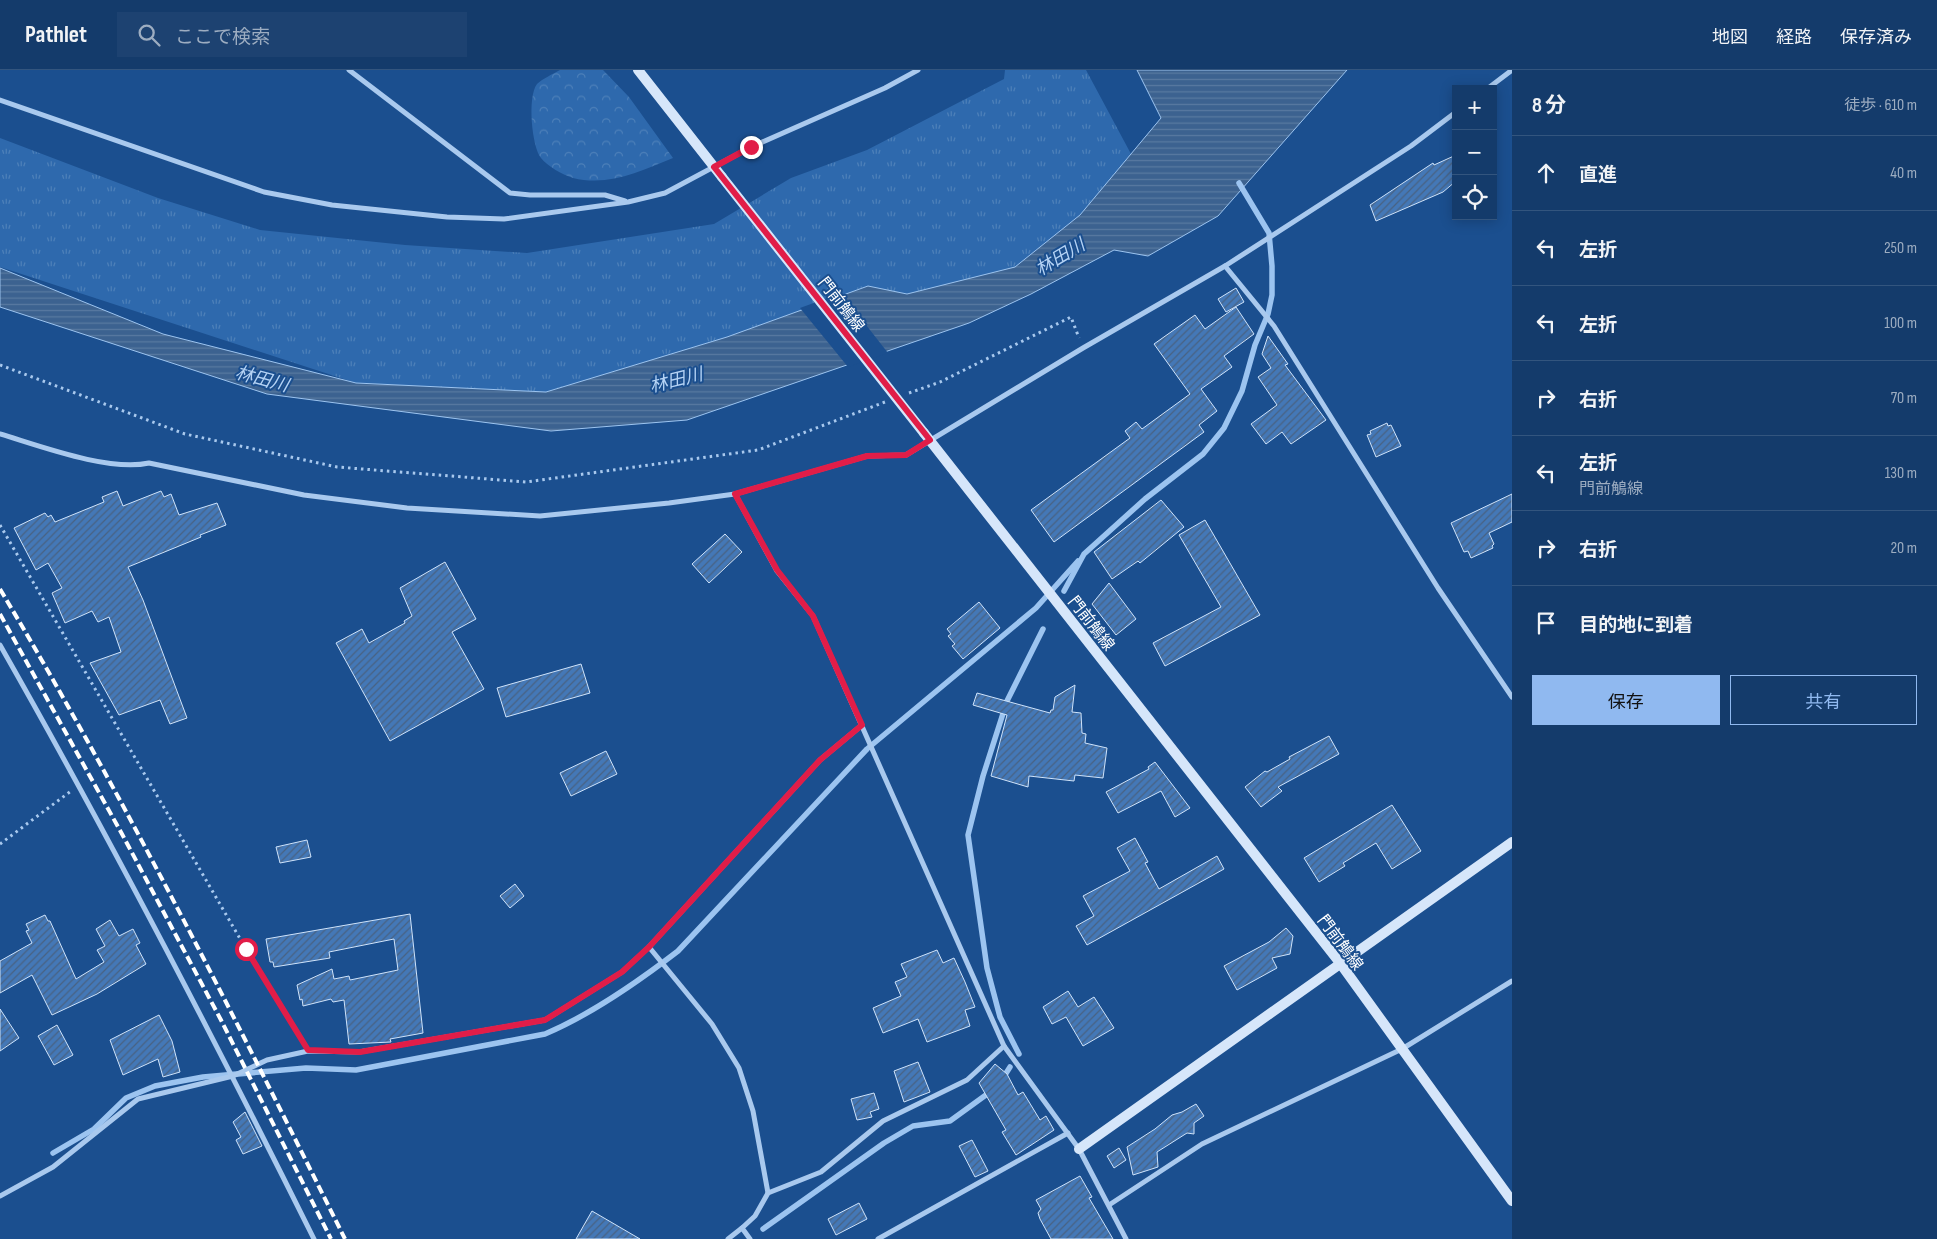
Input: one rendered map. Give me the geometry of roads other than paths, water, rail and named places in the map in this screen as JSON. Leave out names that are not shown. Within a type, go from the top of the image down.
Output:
[{"type":"main road","name":"門前鵤線","points":[[638,70],[1340,964],[1512,1201]]},
{"type":"main road","points":[[1079,1149],[1512,842]]},
{"type":"street","points":[[348,70],[510,193],[530,196],[605,195],[628,202]]},
{"type":"street","points":[[0,100],[264,192],[332,205],[447,217],[504,219],[628,202],[666,193],[751,147],[886,88],[918,70]]},
{"type":"street","points":[[1492,85],[1512,70]]},
{"type":"street","points":[[0,434],[68,454],[133,466],[149,463],[304,495],[407,508],[540,516],[669,503],[735,494],[867,456],[906,455],[927,437],[1225,266],[1410,146],[1452,115]]},
{"type":"street","points":[[1225,266],[1274,326],[1438,588],[1512,697]]},
{"type":"street","points":[[735,494],[777,570],[813,616],[1004,1046],[1079,1149],[1126,1239]]},
{"type":"street","points":[[0,645],[80,785],[233,1076],[314,1239]]},
{"type":"street","points":[[0,1196],[53,1167],[138,1099],[233,1076],[267,1060],[308,1050],[360,1052],[545,1020],[622,972],[649,947],[820,760],[862,725]]},
{"type":"street","points":[[649,947],[712,1024],[739,1068],[753,1111],[768,1193]]},
{"type":"street","points":[[1109,1205],[1202,1144],[1402,1049],[1512,981]]},
{"type":"street","points":[[728,1239],[755,1216],[768,1193],[821,1172],[882,1121],[967,1080],[1004,1046]]},
{"type":"street","points":[[878,1239],[1068,1133]]},
{"type":"street","points":[[742,1228],[750,1239]]},
{"type":"water","name":"林田川","points":[[1137,70],[1347,70],[1218,216],[1148,256],[1114,250],[1031,294],[969,323],[687,420],[551,431],[267,394],[0,307],[0,268],[163,334],[356,383],[546,392],[727,337],[868,286],[907,294],[1015,267],[1080,215],[1161,118]]},
{"type":"waterway","points":[[1064,591],[1084,554],[1145,499],[1203,454],[1224,428],[1242,391],[1255,345],[1268,314],[1272,295],[1272,266],[1269,233],[1239,183]]},
{"type":"waterway","points":[[53,1153],[94,1129],[126,1098],[155,1086],[203,1077],[306,1068],[356,1070],[545,1034],[597,1007],[678,951],[867,749],[1036,608],[1078,561]]},
{"type":"waterway","points":[[1019,1054],[1000,1017],[987,968],[968,835],[983,776],[1007,701],[1043,629]]},
{"type":"waterway","points":[[1003,1078],[1010,1067]]},
{"type":"waterway","points":[[763,1229],[884,1143],[913,1126],[950,1121],[990,1092]]},
{"type":"railway","points":[[0,589],[92,749],[179,911],[345,1239]]},
{"type":"railway","points":[[0,614],[122,834],[221,1020],[331,1239]]}]
